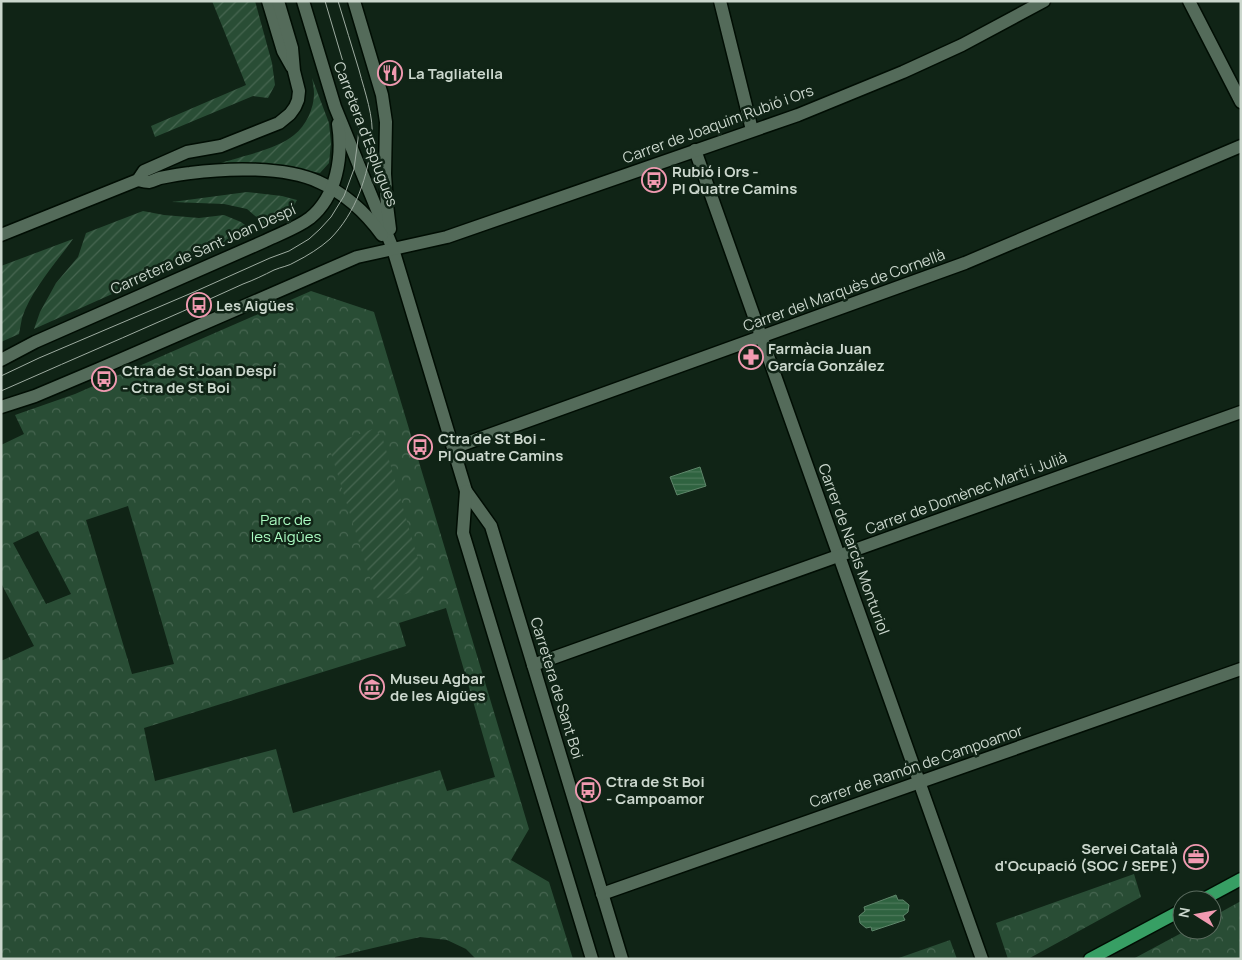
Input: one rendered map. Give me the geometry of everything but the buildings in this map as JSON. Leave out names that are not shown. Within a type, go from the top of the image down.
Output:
[{"type":"main road","points":[[1222,890],[1241,880]]},
{"type":"main road","points":[[1090,959],[1172,915]]},
{"type":"street","points":[[268,1],[283,51],[294,71]]},
{"type":"street","points":[[1,235],[138,180],[144,171],[187,152],[221,146],[279,123],[290,114],[295,108],[299,91],[294,71],[292,48],[278,1]]},
{"type":"street","name":"Carretera d'Esplugues","points":[[303,1],[335,107],[393,249]]},
{"type":"street","name":"Carretera d'Esplugues","points":[[354,1],[382,95],[386,122],[385,174],[387,205],[393,249]]},
{"type":"street","points":[[720,1],[752,130]]},
{"type":"street","name":"Carrer de Joaquim Rubió i Ors","points":[[393,249],[447,237],[798,115],[903,72],[962,45],[1044,1]]},
{"type":"street","points":[[1189,1],[1241,102]]},
{"type":"street","name":"Carretera de Sant Joan Despí","points":[[1,360],[35,342],[265,241],[309,219],[326,200],[337,170],[339,150],[335,107]]},
{"type":"street","name":"Carrer del Marquès de Cornellà","points":[[453,448],[966,263],[1241,146]]},
{"type":"street","name":"Carrer de Narcís Monturiol","points":[[695,150],[982,959]]},
{"type":"street","name":"Carretera d'Esplugues","points":[[138,180],[148,182],[175,175],[242,170],[268,171],[303,176],[320,182],[355,205],[373,223],[393,249]]},
{"type":"street","points":[[1,407],[35,396],[357,257],[393,249]]},
{"type":"street","name":"Carretera de Sant Boi","points":[[393,249],[466,491],[491,526],[622,959]]},
{"type":"street","name":"Carrer de Domènec Martí i Julià","points":[[533,665],[1241,412]]},
{"type":"street","name":"Carretera de Sant Boi","points":[[466,491],[463,533],[592,959]]},
{"type":"street","name":"Carrer de Ramón de Campoamor","points":[[602,894],[1241,669]]},
{"type":"green space","points":[[212,1],[255,1],[272,63],[275,85],[268,98],[253,96],[155,137],[151,126],[246,85]]},
{"type":"green space","points":[[312,78],[329,123],[331,143],[329,163],[320,173],[280,166],[221,163],[279,144],[298,131],[306,122],[313,105]]},
{"type":"green space","points":[[247,192],[282,196],[297,200],[288,216],[267,226],[247,209],[224,204],[172,202]]},
{"type":"green space","points":[[143,211],[199,218],[224,215],[241,222],[253,231],[34,329],[40,312],[56,283],[78,257],[86,233]]},
{"type":"green space","points":[[73,239],[31,297],[22,318],[19,334],[1,342],[1,266]]},
{"type":"green space","name":"Parc de les Aigües","points":[[311,291],[374,312],[529,829],[511,860],[549,882],[573,959],[476,959],[466,949],[447,940],[420,937],[335,957],[335,959],[1,959],[1,661],[34,646],[1,583],[1,445],[24,434],[15,415],[75,394]],"holes":[[[128,506],[174,664],[132,674],[86,520]],[[38,531],[71,594],[46,604],[13,543]],[[446,608],[495,777],[447,791],[440,770],[293,813],[276,749],[155,781],[144,728],[406,646],[399,623]]]},
{"type":"green space","points":[[373,429],[382,436],[425,583],[420,590],[383,600],[376,597],[330,450],[335,443]]},
{"type":"green space","points":[[1134,874],[1141,897],[1028,959],[1008,959],[996,923]]},
{"type":"green space","points":[[1241,901],[1241,959],[1133,959],[1172,938],[1172,940],[1222,940],[1222,911]]},
{"type":"green space","points":[[950,940],[957,959],[896,959]]},
{"type":"shaded area","points":[[700,467],[706,486],[677,495],[670,477]]},
{"type":"shaded area","points":[[896,895],[898,900],[903,900],[909,905],[908,912],[903,916],[905,920],[872,931],[871,927],[866,928],[860,923],[859,916],[865,911],[864,907]]},
{"type":"tram line","points":[[1,376],[289,251],[309,239],[331,217],[344,196],[354,169],[359,126],[354,99],[325,1]]},
{"type":"tram line","points":[[1,391],[293,263],[322,246],[339,229],[354,206],[364,180],[370,154],[372,131],[366,96],[338,1]]},
{"type":"place","name":"La Tagliatella","points":[[390,73]]},
{"type":"place","name":"Rubió i Ors - Pl Quatre Camins","points":[[654,180]]},
{"type":"place","name":"Les Aigües","points":[[199,305]]},
{"type":"place","name":"Farmàcia Juan García González","points":[[751,357]]},
{"type":"place","name":"Ctra de St Joan Despí - Ctra de St Boi","points":[[104,379]]},
{"type":"place","name":"Ctra de St Boi - Pl Quatre Camins","points":[[420,447]]},
{"type":"place","name":"Museu Agbar de les Aigües","points":[[372,687]]},
{"type":"place","name":"Ctra de St Boi - Campoamor","points":[[588,790]]},
{"type":"place","name":"Servei Català d'Ocupació (SOC / SEPE )","points":[[1196,857]]}]
